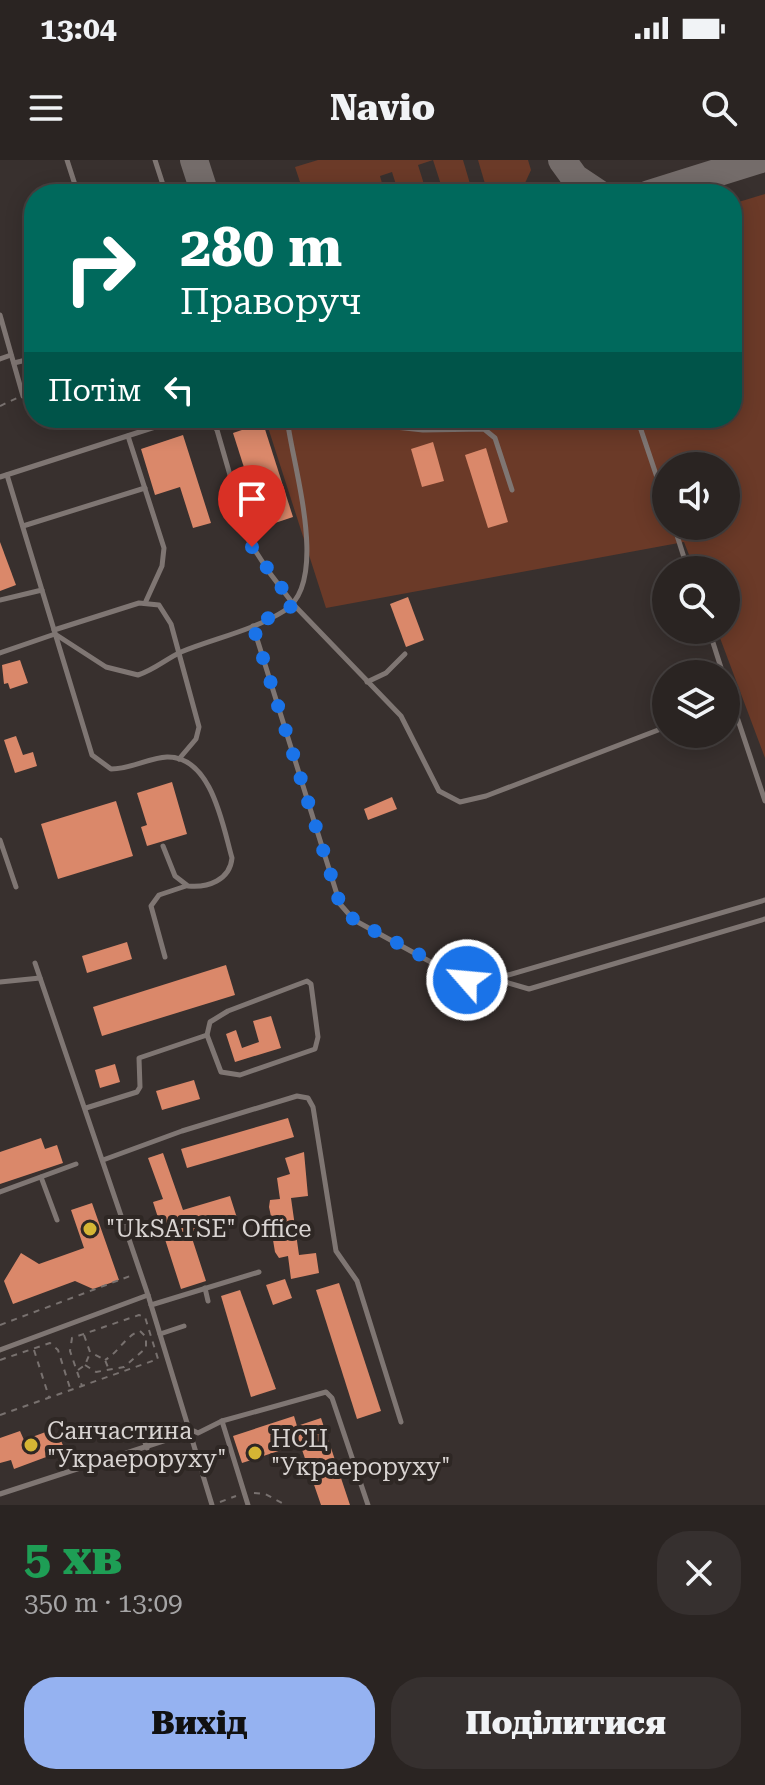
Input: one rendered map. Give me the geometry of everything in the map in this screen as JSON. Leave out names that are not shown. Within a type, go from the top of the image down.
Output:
[{"type":"lane","points":[[67,160],[75,184]]},
{"type":"lane","points":[[155,160],[163,184]]},
{"type":"lane","points":[[0,315],[23,396]]},
{"type":"lane","points":[[0,359],[11,355]]},
{"type":"lane","points":[[14,363],[24,360]]},
{"type":"lane","points":[[152,428],[4,476],[23,526],[92,755],[100,764],[123,769],[162,758],[179,759],[199,774],[212,793],[232,866],[220,880],[159,895],[151,906],[165,957]]},
{"type":"lane","points":[[216,428],[249,541],[294,605],[401,716],[433,783],[451,800],[468,801],[486,796],[652,732]]},
{"type":"lane","points":[[54,632],[106,667],[128,675],[150,672],[179,653],[253,626],[294,605],[304,582],[308,543],[288,428]]},
{"type":"lane","points":[[404,428],[484,429],[492,434],[512,490]]},
{"type":"lane","points":[[640,428],[652,462]]},
{"type":"lane","points":[[128,436],[164,548],[162,566],[145,602]]},
{"type":"lane","points":[[23,526],[145,488]]},
{"type":"lane","points":[[0,600],[42,590]]},
{"type":"lane","points":[[0,653],[145,602],[159,605],[166,612],[199,727],[196,739],[179,759]]},
{"type":"lane","points":[[253,626],[344,910],[354,920],[460,978],[474,982],[494,979],[765,900]]},
{"type":"lane","points":[[367,682],[386,673],[405,654]]},
{"type":"lane","points":[[740,734],[765,801]]},
{"type":"lane","points":[[0,840],[16,887]]},
{"type":"lane","points":[[163,846],[175,876],[188,886]]},
{"type":"lane","points":[[494,979],[519,989],[529,989],[765,919]]},
{"type":"lane","points":[[35,963],[148,1295],[212,1505]]},
{"type":"lane","points":[[0,982],[40,978]]},
{"type":"lane","points":[[311,983],[318,1037],[313,1051],[229,1076],[220,1070],[207,1035],[208,1026],[217,1016],[297,985],[311,983]]},
{"type":"lane","points":[[85,1109],[137,1092],[140,1087],[139,1058],[207,1035]]},
{"type":"lane","points":[[103,1160],[182,1131],[297,1096],[308,1098],[313,1107],[336,1251],[357,1281],[401,1422]]},
{"type":"lane","points":[[0,1192],[76,1164]]},
{"type":"lane","points":[[41,1177],[57,1220]]},
{"type":"lane","points":[[151,1305],[259,1272]]},
{"type":"lane","points":[[205,1288],[208,1301]]},
{"type":"lane","points":[[0,1350],[148,1295]]},
{"type":"lane","points":[[160,1334],[184,1326]]},
{"type":"lane","points":[[0,1494],[319,1392],[329,1393],[368,1505]]},
{"type":"lane","points":[[222,1421],[248,1505]]},
{"type":"lane","points":[[140,1429],[147,1448]]},
{"type":"path","points":[[0,406],[23,396]]},
{"type":"path","points":[[0,1325],[130,1276]]},
{"type":"path","points":[[0,1415],[50,1397],[82,1386],[158,1359],[145,1317],[139,1315],[72,1338],[69,1344],[82,1386]]},
{"type":"path","points":[[85,1365],[96,1372],[109,1371],[139,1357],[146,1348],[146,1337],[140,1331],[132,1334],[117,1352],[105,1360]]},
{"type":"path","points":[[77,1371],[85,1365],[90,1352],[84,1334]]},
{"type":"path","points":[[0,1360],[50,1343],[58,1350],[70,1390]]},
{"type":"path","points":[[34,1349],[50,1397]]},
{"type":"path","points":[[90,1352],[105,1360],[110,1376]]},
{"type":"shaded area","points":[[318,160],[433,160],[418,165],[424,184],[396,184],[392,172],[380,176],[382,184],[301,184],[295,167]]},
{"type":"shaded area","points":[[433,160],[463,160],[470,184],[441,184]]},
{"type":"shaded area","points":[[478,160],[528,160],[531,170],[525,184],[485,184]]},
{"type":"shaded area","points":[[765,194],[765,758],[740,691],[740,660],[728,660],[722,644],[740,644],[740,556],[690,556],[684,542],[326,608],[268,428],[742,428],[742,201]]},
{"type":"building","points":[[248,428],[265,428],[293,517],[263,527],[233,433]]},
{"type":"building","points":[[183,435],[211,523],[193,528],[180,487],[155,495],[141,449]]},
{"type":"building","points":[[433,442],[444,481],[422,487],[411,449]]},
{"type":"building","points":[[486,448],[508,522],[488,528],[465,455]]},
{"type":"building","points":[[0,542],[16,585],[0,591]]},
{"type":"building","points":[[408,597],[424,640],[406,647],[390,604]]},
{"type":"building","points":[[20,660],[28,683],[10,689],[8,683],[4,684],[2,665]]},
{"type":"building","points":[[16,736],[23,755],[33,752],[37,766],[15,773],[4,740]]},
{"type":"building","points":[[172,782],[187,834],[147,846],[141,827],[147,825],[137,793]]},
{"type":"building","points":[[392,797],[397,809],[368,820],[364,809]]},
{"type":"building","points":[[116,801],[133,856],[58,879],[41,824]]},
{"type":"building","points":[[127,942],[132,959],[87,973],[82,956]]},
{"type":"building","points":[[226,965],[235,995],[102,1036],[93,1007]]},
{"type":"building","points":[[271,1016],[281,1048],[235,1062],[226,1034],[236,1030],[242,1048],[259,1042],[253,1021]]},
{"type":"building","points":[[115,1064],[120,1082],[100,1088],[95,1070]]},
{"type":"building","points":[[194,1080],[200,1099],[162,1110],[156,1091]]},
{"type":"building","points":[[288,1118],[294,1137],[187,1168],[181,1149]]},
{"type":"building","points":[[41,1138],[45,1149],[57,1145],[63,1163],[0,1184],[0,1152]]},
{"type":"building","points":[[304,1152],[308,1196],[291,1198],[299,1255],[316,1253],[319,1273],[291,1279],[288,1256],[279,1258],[275,1252],[273,1240],[276,1240],[269,1207],[270,1200],[280,1199],[277,1178],[290,1174],[285,1158]]},
{"type":"building","points":[[163,1153],[183,1210],[230,1196],[237,1218],[190,1232],[206,1281],[181,1289],[153,1202],[163,1199],[148,1158]]},
{"type":"building","points":[[92,1203],[119,1280],[93,1289],[75,1281],[13,1304],[4,1281],[21,1253],[39,1264],[84,1248],[71,1210]]},
{"type":"building","points":[[285,1279],[292,1298],[273,1305],[266,1285]]},
{"type":"building","points":[[339,1283],[381,1411],[357,1419],[316,1290]]},
{"type":"building","points":[[240,1290],[276,1389],[251,1397],[221,1296]]},
{"type":"building","name":"НСЦ \"Украероруху\"","points":[[294,1416],[297,1426],[321,1418],[350,1505],[321,1505],[300,1444],[242,1463],[233,1436]]},
{"type":"building","name":"Санчастина \"Украероруху\"","points":[[51,1430],[54,1438],[59,1436],[65,1450],[14,1469],[11,1460],[0,1463],[0,1438],[20,1431],[24,1440]]},
{"type":"taxiway","points":[[194,160],[202,184]]},
{"type":"taxiway","points":[[562,160],[575,178],[584,184]]},
{"type":"taxiway","points":[[681,184],[758,160]]},
{"type":"place","name":"\"UkSATSE\" Office","points":[[90,1229]]},
{"type":"place","name":"Санчастина \"Украероруху\"","points":[[31,1445]]},
{"type":"place","name":"НСЦ \"Украероруху\"","points":[[255,1453]]},
{"type":"route","points":[[252,547],[294,605],[253,626],[340,904],[354,920],[467,980]]}]
